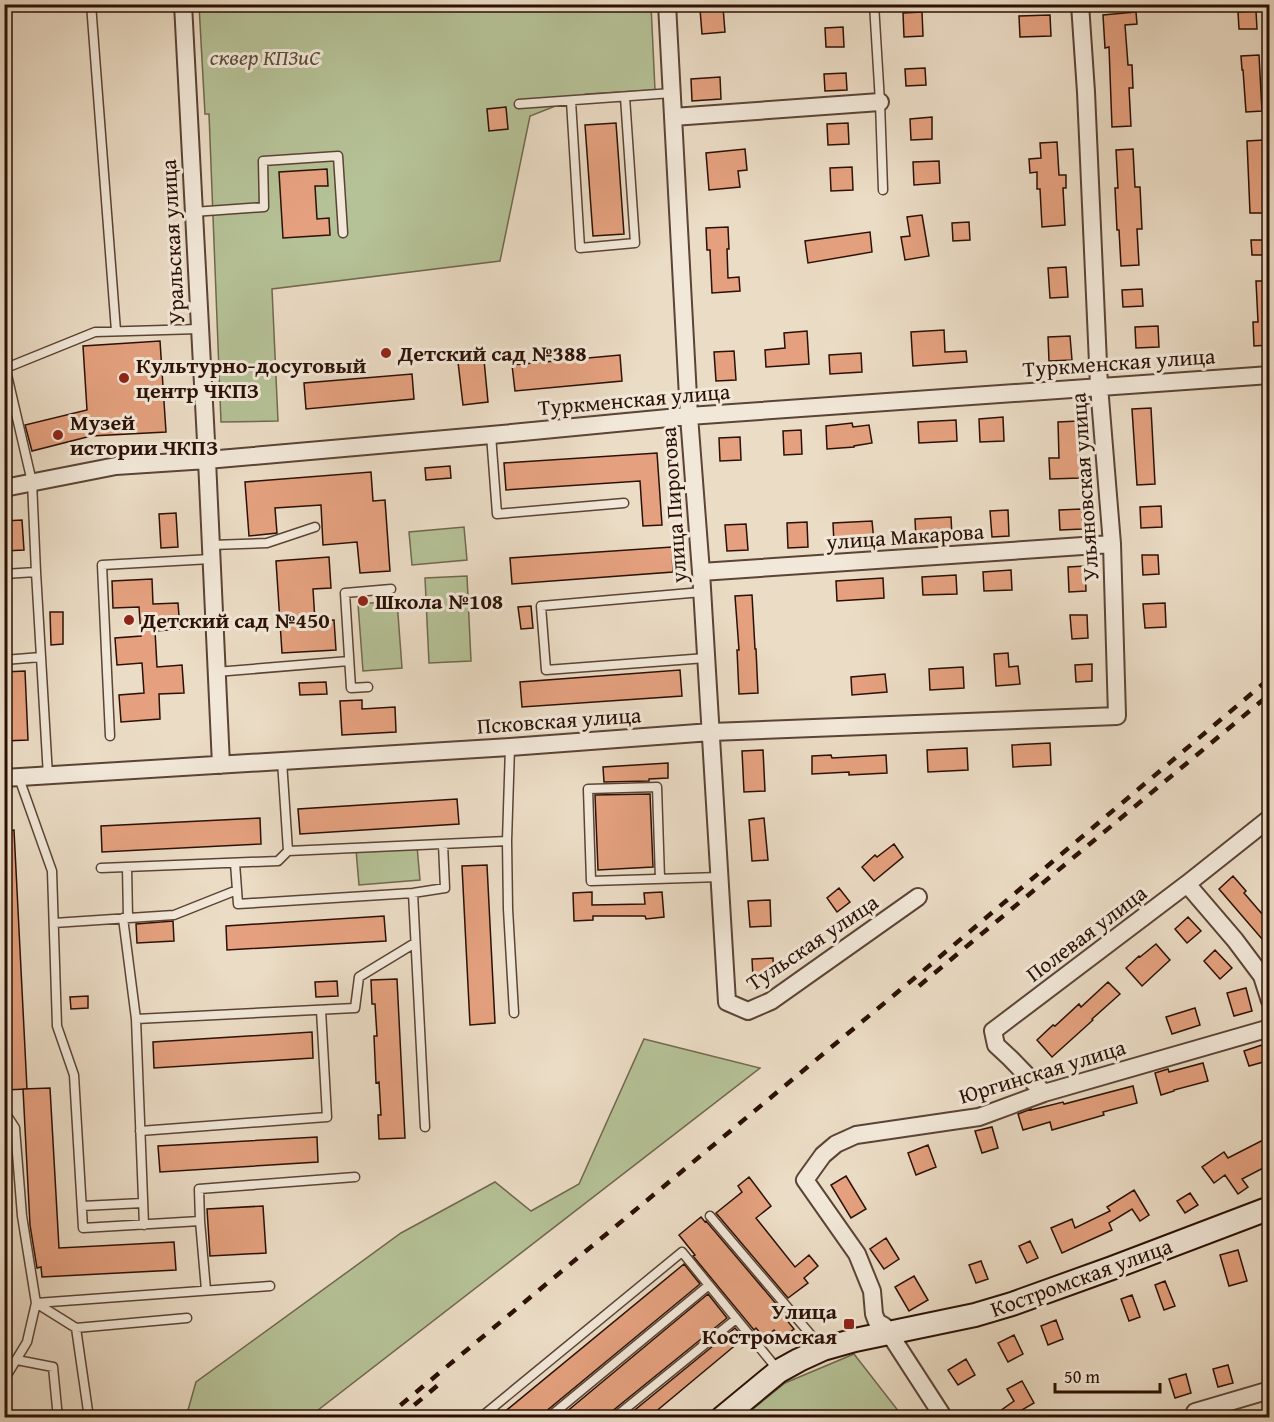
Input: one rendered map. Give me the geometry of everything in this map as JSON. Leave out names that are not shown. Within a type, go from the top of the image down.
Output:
[{"type":"street","name":"Уральская улица","points":[[183,4],[221,765]]},
{"type":"street","name":"улица Пирогова","points":[[667,4],[689,416],[701,572],[727,1002]]},
{"type":"street","name":"Ульяновская улица","points":[[1080,4],[1099,386],[1112,544],[1117,716]]},
{"type":"street","points":[[673,117],[880,102]]},
{"type":"street","name":"Туркменская улица","points":[[4,488],[116,466],[207,460],[689,416],[1269,375]]},
{"type":"street","name":"улица Макарова","points":[[701,572],[1112,544]]},
{"type":"street","name":"Псковская улица","points":[[12,778],[711,732],[1117,716]]},
{"type":"street","name":"Полевая улица","points":[[1044,1093],[996,1045],[993,1031],[1187,884],[1269,818]]},
{"type":"street","points":[[1187,884],[1266,975],[1269,1001]]},
{"type":"street","name":"Тульская улица","points":[[727,1002],[748,1011],[771,1001],[918,897]]},
{"type":"street","name":"Юргинская улица","points":[[889,1333],[877,1322],[872,1291],[858,1254],[805,1180],[823,1155],[836,1144],[856,1135],[979,1117],[1044,1093],[1269,1028]]},
{"type":"street","name":"Костромская улица","points":[[722,1418],[779,1371],[823,1349],[975,1315],[1012,1304],[1269,1208]]},
{"type":"street","points":[[889,1333],[944,1418]]},
{"type":"street","points":[[1195,1412],[1269,1390]]},
{"type":"lane","points":[[91,4],[116,332]]},
{"type":"lane","points":[[874,4],[883,190]]},
{"type":"lane","points":[[519,104],[672,93]]},
{"type":"lane","points":[[571,101],[580,248],[635,243],[625,97]]},
{"type":"lane","points":[[194,212],[264,207],[263,161],[338,156],[343,233]]},
{"type":"lane","points":[[48,776],[32,482],[5,365],[95,332],[199,329]]},
{"type":"lane","points":[[491,435],[497,514],[624,503]]},
{"type":"lane","points":[[110,736],[102,565],[267,543],[315,528]]},
{"type":"lane","points":[[4,574],[36,572]]},
{"type":"lane","points":[[368,687],[351,688],[345,593],[391,589]]},
{"type":"lane","points":[[702,592],[541,606],[546,670],[706,658]]},
{"type":"lane","points":[[4,660],[41,657]]},
{"type":"lane","points":[[216,672],[349,661]]},
{"type":"lane","points":[[510,747],[507,841],[508,909],[514,1012]]},
{"type":"lane","points":[[282,761],[288,851]]},
{"type":"lane","points":[[12,778],[52,871],[57,1026],[74,1075],[83,1228],[200,1221]]},
{"type":"lane","points":[[660,879],[657,787],[588,789],[591,881],[660,879],[720,877]]},
{"type":"lane","points":[[101,868],[278,861],[288,851],[507,841]]},
{"type":"lane","points":[[235,863],[238,904],[412,893],[445,888],[443,844]]},
{"type":"lane","points":[[127,867],[125,918],[136,1019],[144,1225]]},
{"type":"lane","points":[[54,923],[174,915],[237,890]]},
{"type":"lane","points":[[412,893],[425,1127]]},
{"type":"lane","points":[[136,1019],[355,1008],[359,977],[414,943]]},
{"type":"lane","points":[[140,1131],[327,1117],[321,1010]]},
{"type":"lane","points":[[4,1111],[15,1128],[22,1216],[36,1303],[27,1342],[4,1380]]},
{"type":"lane","points":[[206,1290],[199,1189],[355,1177]]},
{"type":"lane","points":[[82,1206],[143,1203]]},
{"type":"lane","points":[[710,1216],[823,1349]]},
{"type":"lane","points":[[480,1418],[682,1252],[779,1371]]},
{"type":"lane","points":[[548,1418],[709,1285]]},
{"type":"lane","points":[[36,1303],[270,1286]]},
{"type":"lane","points":[[36,1303],[76,1328],[187,1318]]},
{"type":"lane","points":[[614,1418],[736,1319]]},
{"type":"lane","points":[[76,1328],[89,1418]]},
{"type":"lane","points":[[17,1360],[53,1367],[58,1418]]},
{"type":"green space","name":"сквер КПЗиС","points":[[199,5],[651,5],[655,90],[586,94],[530,116],[500,261],[272,289],[278,421],[221,422],[209,114],[205,114]]},
{"type":"green space","points":[[464,527],[467,560],[412,565],[409,532]]},
{"type":"green space","points":[[467,576],[471,661],[429,663],[425,578]]},
{"type":"green space","points":[[397,601],[402,668],[363,671],[358,604]]},
{"type":"green space","points":[[417,846],[420,880],[359,885],[356,850]]},
{"type":"green space","points":[[644,1039],[760,1068],[309,1417],[186,1417],[196,1382],[401,1233],[495,1182],[531,1211],[579,1184]]},
{"type":"green space","points":[[854,1354],[903,1417],[743,1417],[785,1383]]},
{"type":"building","points":[[723,7],[725,32],[702,34],[700,9]]},
{"type":"building","points":[[1256,11],[1257,29],[1239,29],[1238,12]]},
{"type":"building","points":[[922,12],[923,36],[904,37],[903,13]]},
{"type":"building","points":[[1136,12],[1137,24],[1125,25],[1128,65],[1132,65],[1133,88],[1129,88],[1131,126],[1112,127],[1109,47],[1105,48],[1103,15]]},
{"type":"building","points":[[1050,15],[1051,36],[1020,37],[1019,16]]},
{"type":"building","points":[[843,27],[844,47],[826,47],[825,28]]},
{"type":"building","points":[[1259,55],[1262,111],[1246,112],[1241,56]]},
{"type":"building","points":[[925,68],[926,85],[906,86],[905,69]]},
{"type":"building","points":[[846,73],[847,90],[825,91],[824,74]]},
{"type":"building","points":[[720,77],[721,99],[692,101],[691,79]]},
{"type":"building","points":[[506,107],[508,129],[489,131],[487,109]]},
{"type":"building","points":[[932,117],[932,139],[911,140],[910,119]]},
{"type":"building","points":[[616,123],[624,234],[593,236],[585,125]]},
{"type":"building","points":[[848,123],[849,144],[828,145],[827,124]]},
{"type":"building","points":[[1264,140],[1268,213],[1250,213],[1247,141]]},
{"type":"building","points":[[1057,142],[1059,175],[1066,175],[1066,188],[1063,188],[1065,225],[1042,227],[1037,172],[1030,173],[1029,159],[1041,158],[1040,143]]},
{"type":"building","points":[[745,149],[747,170],[738,171],[740,187],[709,190],[706,153]]},
{"type":"building","points":[[1133,149],[1135,187],[1140,187],[1142,229],[1137,229],[1139,265],[1121,266],[1115,188],[1118,188],[1116,150]]},
{"type":"building","points":[[939,161],[940,183],[914,185],[913,162]]},
{"type":"building","points":[[852,167],[853,190],[831,191],[830,168]]},
{"type":"building","points":[[327,169],[328,186],[315,186],[317,219],[329,218],[330,235],[283,238],[279,172]]},
{"type":"building","points":[[922,215],[929,256],[905,260],[901,237],[910,236],[907,217]]},
{"type":"building","points":[[969,222],[970,240],[953,241],[952,223]]},
{"type":"building","points":[[728,227],[728,278],[739,277],[740,291],[712,293],[710,250],[707,250],[706,228]]},
{"type":"building","points":[[870,232],[872,252],[808,263],[805,241]]},
{"type":"building","points":[[1251,240],[1269,240],[1269,255],[1252,255]]},
{"type":"building","points":[[1066,267],[1068,297],[1050,298],[1048,268]]},
{"type":"building","points":[[1256,281],[1269,281],[1269,345],[1254,346],[1253,322],[1258,322]]},
{"type":"building","points":[[1142,289],[1143,306],[1123,307],[1122,290]]},
{"type":"building","points":[[1158,326],[1159,347],[1136,348],[1135,327]]},
{"type":"building","points":[[944,330],[945,352],[966,351],[967,362],[913,366],[911,332]]},
{"type":"building","points":[[807,331],[809,364],[766,367],[765,350],[785,348],[784,333]]},
{"type":"building","points":[[1070,336],[1072,360],[1049,361],[1048,337]]},
{"type":"building","name":"Культурно-досуговый центр ЧКПЗ","points":[[160,341],[166,432],[91,436],[32,451],[25,425],[87,410],[83,346]]},
{"type":"building","points":[[734,351],[736,380],[716,381],[714,352]]},
{"type":"building","points":[[861,353],[862,372],[830,374],[829,355]]},
{"type":"building","points":[[620,355],[622,381],[515,391],[512,365]]},
{"type":"building","points":[[484,360],[488,402],[463,405],[458,362]]},
{"type":"building","points":[[412,374],[414,399],[306,409],[304,383]]},
{"type":"building","points":[[1151,408],[1155,484],[1137,485],[1132,409]]},
{"type":"building","points":[[1003,417],[1004,441],[980,442],[979,419]]},
{"type":"building","points":[[956,420],[957,441],[919,443],[918,422]]},
{"type":"building","points":[[1078,421],[1081,478],[1050,479],[1049,458],[1059,458],[1058,422]]},
{"type":"building","points":[[852,423],[853,427],[869,425],[872,443],[827,449],[826,426]]},
{"type":"building","points":[[801,430],[802,454],[784,455],[783,431]]},
{"type":"building","points":[[740,437],[741,460],[720,461],[719,438]]},
{"type":"building","points":[[657,453],[662,525],[643,526],[640,481],[506,490],[504,463]]},
{"type":"building","points":[[450,466],[451,478],[426,480],[425,468]]},
{"type":"building","points":[[371,472],[373,501],[385,500],[390,571],[360,573],[357,542],[323,545],[321,505],[275,508],[277,533],[249,536],[245,482]]},
{"type":"building","points":[[1161,506],[1162,527],[1141,528],[1140,507]]},
{"type":"building","points":[[1082,509],[1083,529],[1060,530],[1059,510]]},
{"type":"building","points":[[1008,510],[1009,536],[992,537],[990,511]]},
{"type":"building","points":[[176,513],[178,547],[161,548],[159,514]]},
{"type":"building","points":[[951,517],[952,537],[916,539],[915,519]]},
{"type":"building","points":[[22,520],[24,550],[4,551],[4,521]]},
{"type":"building","points":[[872,521],[874,542],[834,544],[833,523]]},
{"type":"building","points":[[807,522],[808,547],[788,548],[787,523]]},
{"type":"building","points":[[746,524],[748,550],[727,551],[725,525]]},
{"type":"building","points":[[672,547],[673,572],[512,584],[510,558]]},
{"type":"building","points":[[1142,555],[1158,555],[1159,574],[1143,575]]},
{"type":"building","points":[[329,557],[331,588],[313,589],[315,621],[334,620],[336,650],[282,653],[276,561]]},
{"type":"building","points":[[1085,566],[1086,591],[1069,592],[1068,567]]},
{"type":"building","points":[[1011,570],[1012,590],[984,591],[983,572]]},
{"type":"building","points":[[956,575],[957,594],[923,595],[922,577]]},
{"type":"building","points":[[883,578],[884,598],[837,601],[836,581]]},
{"type":"building","points":[[152,579],[153,604],[178,603],[180,629],[155,631],[157,667],[182,665],[184,693],[159,694],[160,719],[121,722],[119,695],[144,693],[142,663],[117,665],[115,638],[141,636],[139,607],[113,608],[112,581]]},
{"type":"building","points":[[752,595],[758,693],[739,694],[735,596]]},
{"type":"building","points":[[1165,603],[1166,627],[1145,628],[1143,604]]},
{"type":"building","points":[[531,606],[533,628],[521,629],[518,607]]},
{"type":"building","points":[[50,612],[63,612],[63,644],[51,645]]},
{"type":"building","points":[[1070,615],[1087,615],[1088,638],[1072,639]]},
{"type":"building","points":[[1008,653],[1009,667],[1018,666],[1020,684],[996,686],[994,654]]},
{"type":"building","points":[[1092,664],[1092,681],[1076,682],[1075,665]]},
{"type":"building","points":[[963,667],[964,688],[930,690],[929,669]]},
{"type":"building","points":[[680,670],[682,696],[522,707],[520,682]]},
{"type":"building","points":[[25,671],[28,740],[4,741],[4,672]]},
{"type":"building","points":[[885,674],[887,692],[852,695],[851,677]]},
{"type":"building","points":[[326,682],[327,694],[300,695],[299,683]]},
{"type":"building","points":[[362,700],[362,709],[395,707],[396,732],[342,735],[340,701]]},
{"type":"building","points":[[1050,743],[1051,765],[1013,767],[1012,745]]},
{"type":"building","points":[[967,748],[968,770],[928,772],[927,750]]},
{"type":"building","points":[[763,750],[765,791],[744,792],[742,751]]},
{"type":"building","points":[[831,755],[832,758],[886,755],[887,773],[812,774],[812,756]]},
{"type":"building","points":[[668,763],[668,778],[649,779],[649,781],[604,782],[603,767]]},
{"type":"building","points":[[650,794],[653,867],[598,870],[595,795]]},
{"type":"building","points":[[457,799],[459,824],[300,834],[298,809]]},
{"type":"building","points":[[260,818],[261,844],[102,852],[101,826]]},
{"type":"building","points":[[764,818],[768,860],[752,861],[749,820]]},
{"type":"building","points":[[14,830],[27,1089],[4,1090],[4,831]]},
{"type":"building","points":[[894,844],[903,857],[874,881],[862,867],[875,855],[877,857]]},
{"type":"building","points":[[487,865],[495,1023],[470,1025],[462,866]]},
{"type":"building","points":[[1233,876],[1246,891],[1244,893],[1269,922],[1269,932],[1262,939],[1219,889]]},
{"type":"building","points":[[839,888],[850,902],[837,912],[827,898]]},
{"type":"building","points":[[592,892],[592,905],[645,904],[644,893],[662,892],[664,917],[646,919],[645,916],[593,916],[593,920],[574,921],[573,893]]},
{"type":"building","points":[[770,900],[771,926],[750,927],[748,901]]},
{"type":"building","points":[[384,916],[386,941],[227,950],[226,926]]},
{"type":"building","points":[[1188,917],[1201,931],[1187,943],[1175,929]]},
{"type":"building","points":[[173,921],[174,941],[137,943],[136,924]]},
{"type":"building","points":[[1156,944],[1170,960],[1142,986],[1126,968]]},
{"type":"building","points":[[1215,950],[1232,968],[1220,979],[1204,961]]},
{"type":"building","points":[[773,958],[774,977],[753,978],[752,959]]},
{"type":"building","points":[[397,979],[405,1138],[379,1139],[378,1115],[381,1115],[379,1082],[376,1083],[374,1036],[377,1036],[371,980]]},
{"type":"building","points":[[337,981],[338,996],[316,997],[315,982]]},
{"type":"building","points":[[1108,982],[1120,994],[1052,1057],[1037,1040],[1079,1004],[1081,1007]]},
{"type":"building","points":[[1246,988],[1252,1011],[1234,1016],[1227,993]]},
{"type":"building","points":[[88,996],[88,1008],[71,1009],[70,997]]},
{"type":"building","points":[[1195,1008],[1200,1025],[1172,1034],[1166,1017]]},
{"type":"building","points":[[312,1032],[313,1058],[154,1068],[153,1042]]},
{"type":"building","points":[[1262,1045],[1267,1061],[1249,1066],[1244,1051]]},
{"type":"building","points":[[1203,1063],[1208,1081],[1161,1095],[1155,1073],[1168,1069],[1169,1072]]},
{"type":"building","points":[[1133,1086],[1137,1103],[1052,1130],[1050,1122],[1023,1130],[1018,1114]]},
{"type":"building","points":[[50,1088],[59,1248],[174,1242],[176,1270],[42,1277],[41,1267],[37,1268],[30,1225],[23,1089]]},
{"type":"building","points":[[992,1127],[998,1148],[982,1153],[975,1131]]},
{"type":"building","points":[[317,1137],[318,1162],[160,1172],[158,1146]]},
{"type":"building","points":[[1269,1137],[1269,1165],[1242,1179],[1248,1187],[1238,1194],[1225,1175],[1214,1183],[1202,1167],[1224,1152],[1228,1158]]},
{"type":"building","points":[[928,1145],[936,1167],[916,1175],[908,1153]]},
{"type":"building","points":[[846,1176],[866,1209],[851,1218],[831,1185]]},
{"type":"building","points":[[749,1177],[771,1206],[756,1218],[795,1267],[809,1255],[818,1266],[804,1278],[808,1283],[788,1298],[716,1213],[742,1192],[738,1186]]},
{"type":"building","points":[[1134,1190],[1149,1215],[1140,1221],[1132,1209],[1109,1223],[1112,1230],[1062,1253],[1051,1228],[1072,1219],[1075,1228],[1110,1211],[1107,1207]]},
{"type":"building","points":[[1190,1193],[1198,1205],[1185,1213],[1177,1201]]},
{"type":"building","points":[[263,1206],[266,1253],[210,1256],[207,1209]]},
{"type":"building","points":[[701,1217],[778,1306],[777,1308],[794,1329],[781,1339],[774,1330],[765,1338],[756,1328],[754,1330],[693,1256],[695,1255],[679,1235]]},
{"type":"building","points":[[886,1238],[899,1259],[884,1269],[870,1249]]},
{"type":"building","points":[[1030,1241],[1038,1258],[1027,1263],[1019,1246]]},
{"type":"building","points":[[1238,1250],[1247,1281],[1229,1286],[1220,1255]]},
{"type":"building","points":[[981,1261],[988,1279],[976,1283],[969,1265]]},
{"type":"building","points":[[684,1264],[700,1284],[544,1413],[542,1418],[497,1418]]},
{"type":"building","points":[[914,1276],[928,1300],[909,1311],[895,1287]]},
{"type":"building","points":[[1165,1281],[1175,1306],[1164,1310],[1155,1285]]},
{"type":"building","points":[[708,1294],[727,1318],[610,1413],[608,1418],[559,1418]]},
{"type":"building","points":[[1132,1295],[1140,1317],[1129,1321],[1121,1299]]},
{"type":"building","points":[[1056,1320],[1063,1339],[1048,1345],[1041,1326]]},
{"type":"building","points":[[735,1328],[744,1338],[648,1418],[625,1418]]},
{"type":"building","points":[[1014,1335],[1023,1354],[1008,1362],[998,1343]]},
{"type":"building","points":[[966,1359],[975,1375],[958,1385],[948,1370]]},
{"type":"building","points":[[1228,1365],[1233,1383],[1218,1387],[1213,1369]]},
{"type":"building","points":[[1186,1374],[1191,1393],[1175,1398],[1169,1379]]},
{"type":"building","points":[[1022,1381],[1034,1403],[1008,1418],[990,1418],[1014,1401],[1007,1389]]},
{"type":"railway","points":[[385,1418],[923,971],[1270,678]]},
{"type":"railway","points":[[919,986],[1270,694]]},
{"type":"railway","points":[[399,1418],[438,1385]]},
{"type":"place","name":"Детский сад №388","points":[[386,353]]},
{"type":"place","name":"Культурно-досуговый центр ЧКПЗ","points":[[124,378]]},
{"type":"place","name":"Музей истории ЧКПЗ","points":[[58,435]]},
{"type":"place","name":"Школа №108","points":[[363,601]]},
{"type":"place","name":"Детский сад №450","points":[[129,620]]},
{"type":"place","name":"Улица Костромская","points":[[849,1324]]}]
